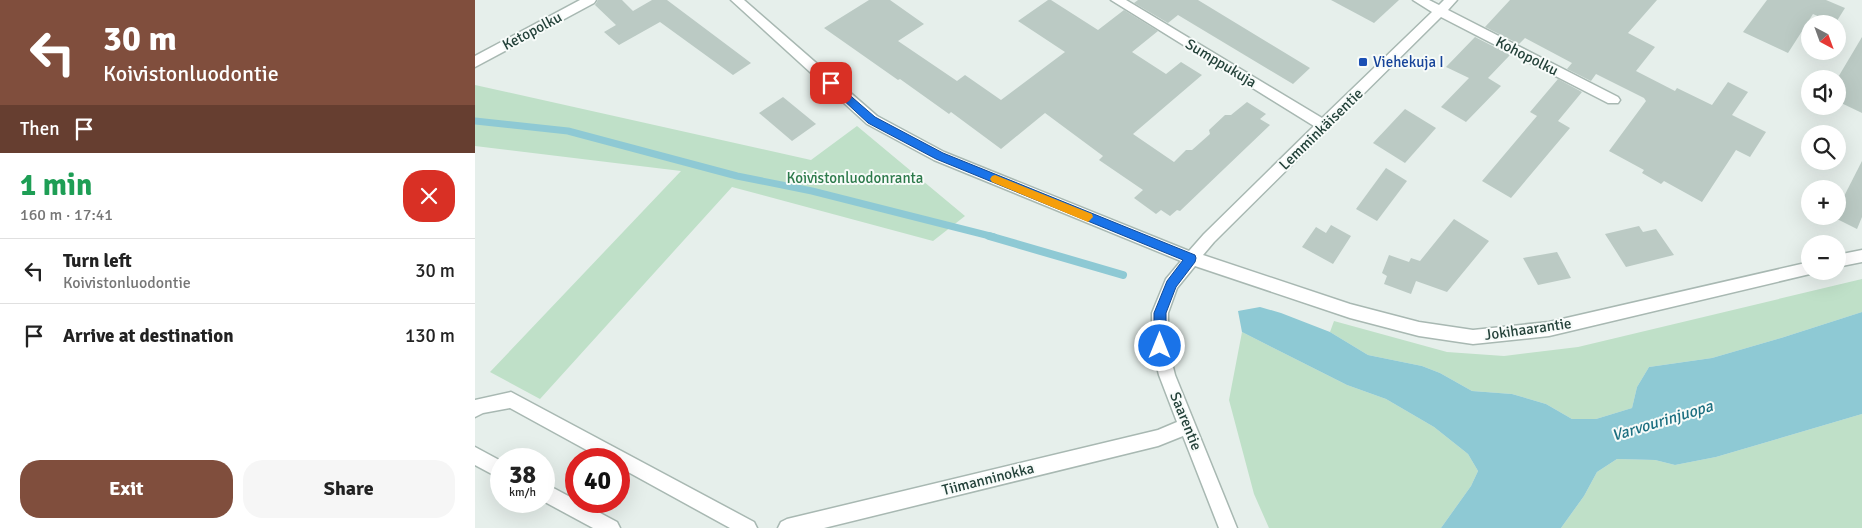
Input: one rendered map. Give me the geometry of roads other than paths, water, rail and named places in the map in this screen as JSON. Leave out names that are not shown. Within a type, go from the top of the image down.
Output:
[{"type":"street","name":"Ketopolku","points":[[475,62],[590,0]]},
{"type":"street","name":"Jokihaarantie","points":[[737,0],[872,120],[939,156],[1191,258],[1350,312],[1419,329],[1473,336],[1549,329],[1801,270]]},
{"type":"street","name":"Sumppukuja","points":[[1117,0],[1324,126]]},
{"type":"street","name":"Kohopolku","points":[[1419,0],[1613,100]]},
{"type":"street","name":"Lemminkäisentie","points":[[1191,258],[1451,0]]},
{"type":"street","points":[[1846,259],[1862,256]]},
{"type":"street","name":"Saarentie","points":[[1191,258],[1171,284],[1160,313],[1160,346],[1165,366],[1187,426],[1229,528]]},
{"type":"street","points":[[475,410],[479,406],[511,400],[748,528]]},
{"type":"street","name":"Tiimanninokka","points":[[787,528],[1158,438],[1187,426]]},
{"type":"street","points":[[475,456],[490,464]]},
{"type":"street","points":[[555,498],[611,528]]},
{"type":"water","name":"Varvourinjuopa","points":[[1260,307],[1330,332],[1368,355],[1422,366],[1440,373],[1472,391],[1512,394],[1546,404],[1572,419],[1596,419],[1632,408],[1637,387],[1649,367],[1712,358],[1862,312],[1862,414],[1716,457],[1675,465],[1655,460],[1617,459],[1597,472],[1584,496],[1561,528],[1441,528],[1471,486],[1478,471],[1468,454],[1434,427],[1386,399],[1347,385],[1242,332],[1238,311]]},
{"type":"waterway","points":[[475,121],[568,131],[737,176],[812,191],[994,237]]},
{"type":"waterway","points":[[989,236],[1123,275]]},
{"type":"place","name":"Viehekuja I","points":[[1363,62]]},
{"type":"park label","name":"Koivistonluodonranta","points":[[855,178]]}]
